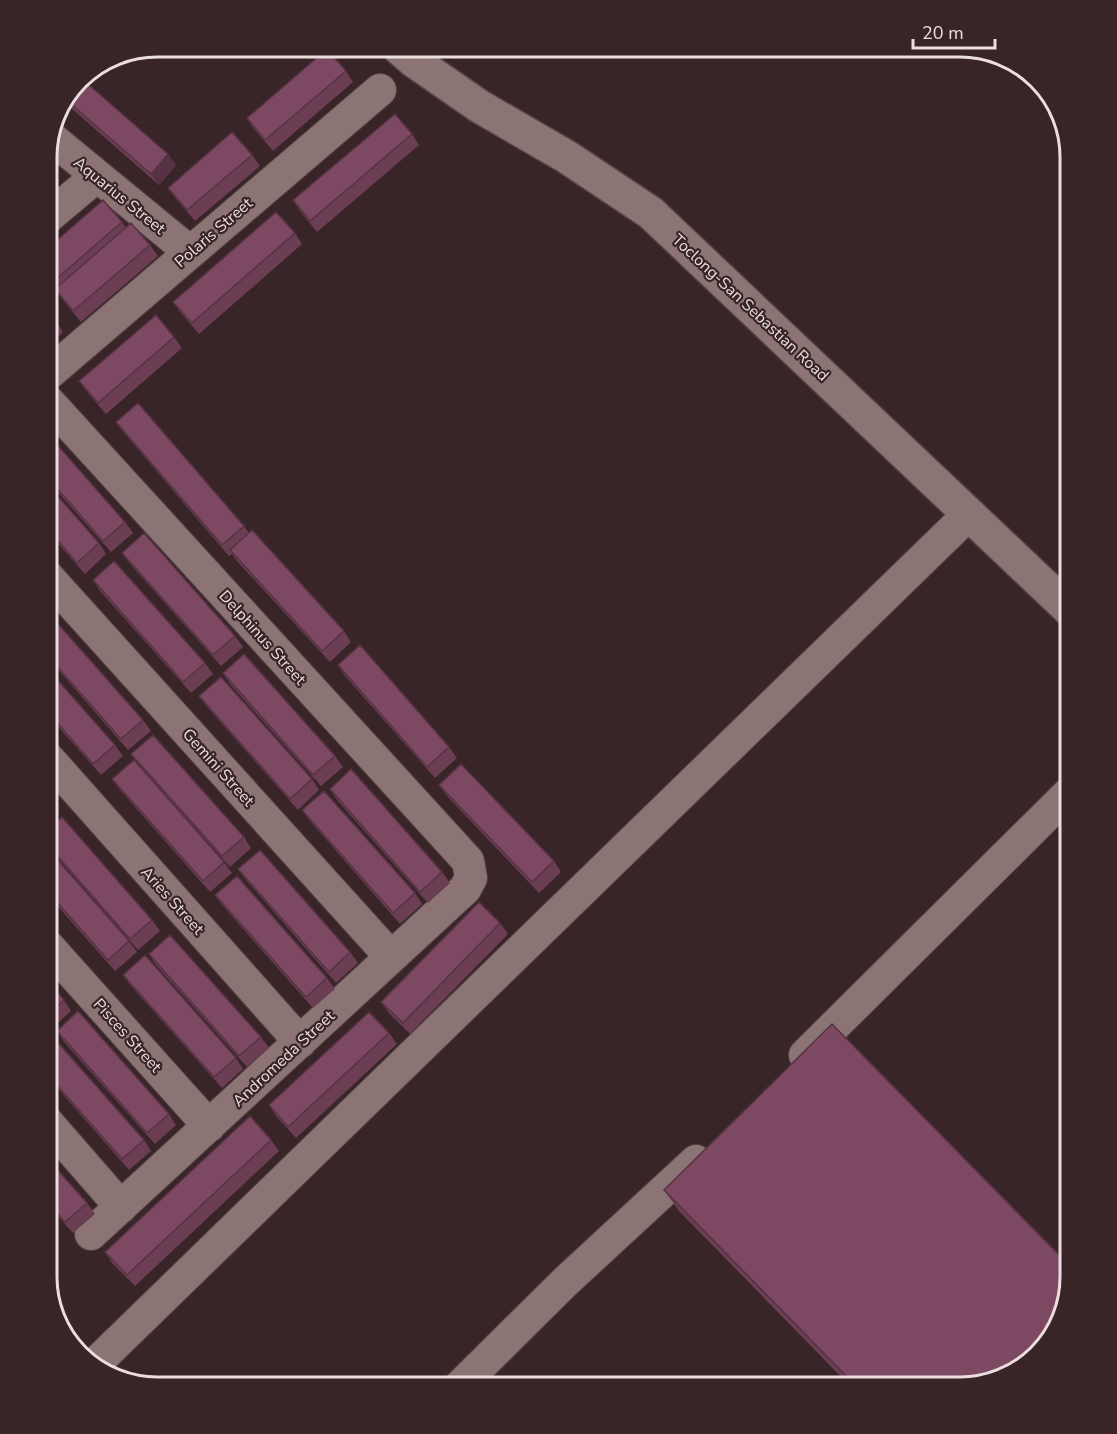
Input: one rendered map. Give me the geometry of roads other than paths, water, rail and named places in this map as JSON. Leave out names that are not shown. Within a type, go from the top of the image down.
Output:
[{"type":"street","name":"Toclong-San Sebastian Road","points":[[410,57],[480,106],[567,156],[651,213],[1060,600]]},
{"type":"street","name":"Polaris Street","points":[[57,366],[380,90]]},
{"type":"street","name":"Aquarius Street","points":[[58,144],[190,252]]},
{"type":"street","points":[[57,210],[98,176]]},
{"type":"street","name":"Delphinus Street","points":[[57,411],[468,861],[471,878]]},
{"type":"street","points":[[100,1359],[969,514]]},
{"type":"street","name":"Gemini Street","points":[[57,587],[391,957]]},
{"type":"street","name":"Aries Street","points":[[57,768],[300,1042]]},
{"type":"street","points":[[788,1072],[1060,803]]},
{"type":"street","name":"Andromeda Street","points":[[91,1234],[465,889],[471,878]]},
{"type":"street","name":"Pisces Street","points":[[57,956],[209,1126]]},
{"type":"street","points":[[57,1134],[121,1207]]},
{"type":"street","points":[[470,1377],[565,1282],[712,1146]]}]
